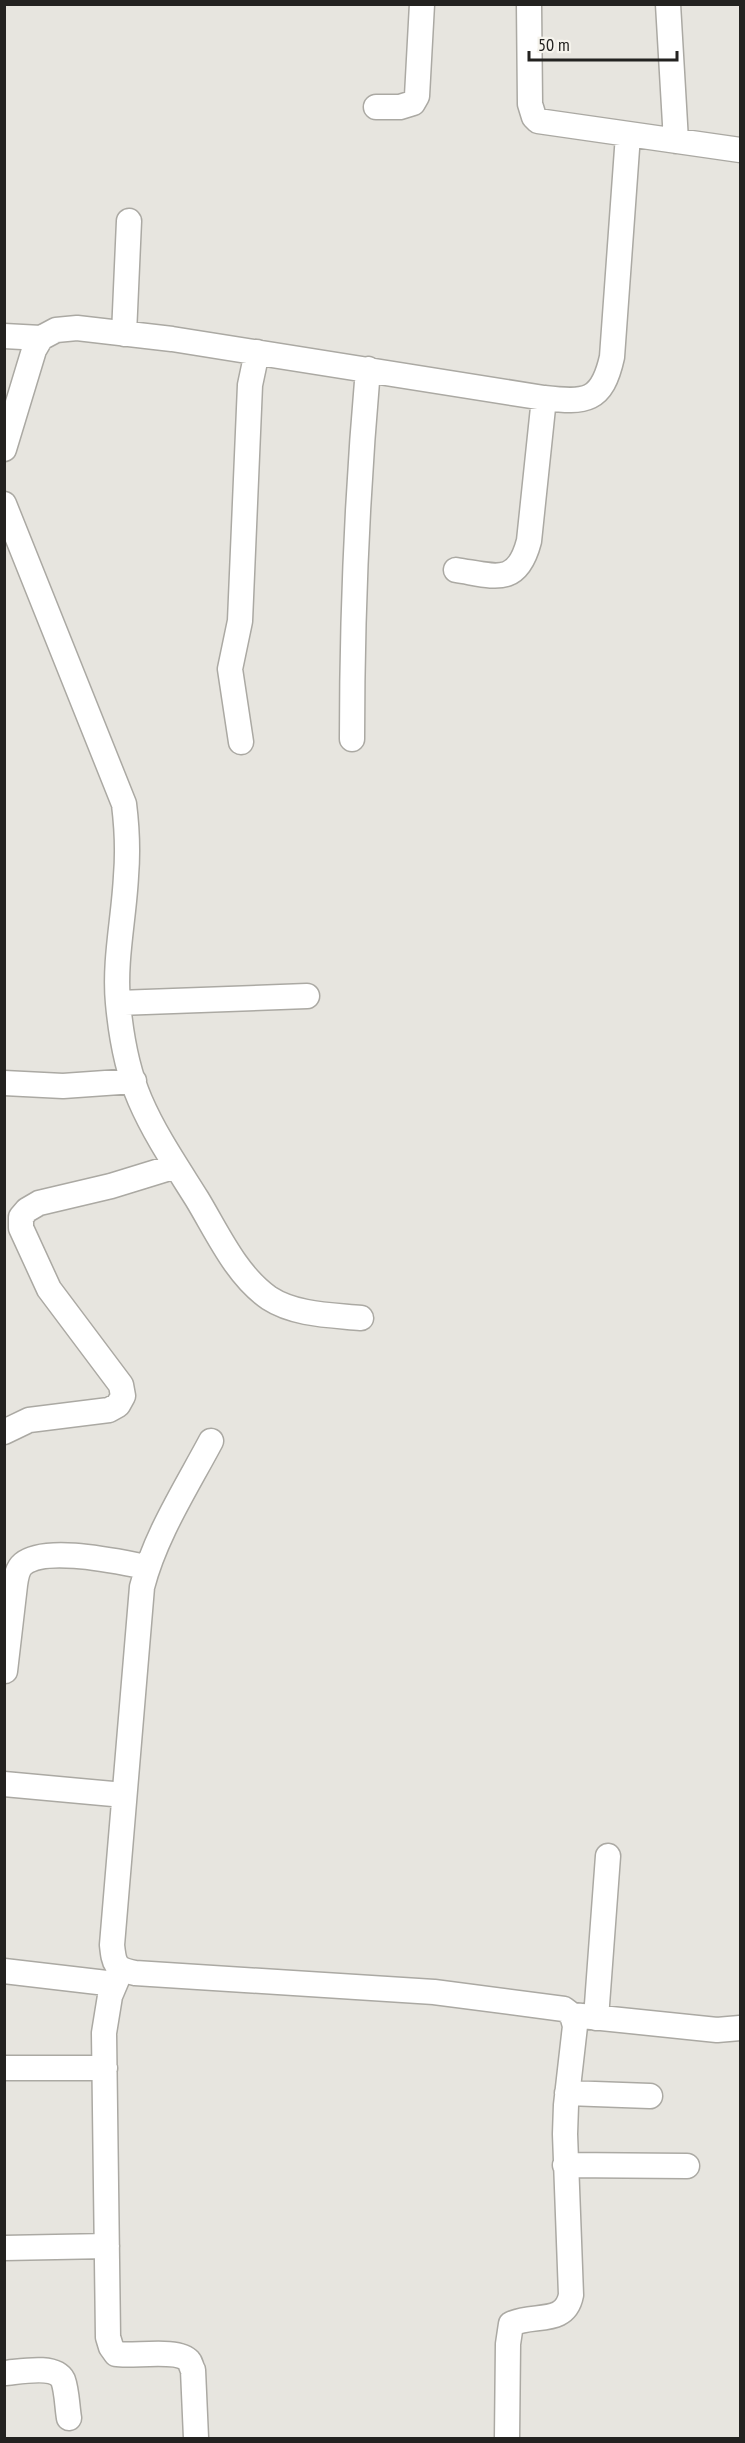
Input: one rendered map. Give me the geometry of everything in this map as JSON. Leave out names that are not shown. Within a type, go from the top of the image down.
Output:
[{"type":"street","points":[[376,107],[407,106],[413,103],[417,96],[422,4]]},
{"type":"street","points":[[529,4],[530,104],[534,117],[545,124],[741,150]]},
{"type":"street","points":[[668,4],[676,141]]},
{"type":"street","points":[[4,336],[41,338],[56,330],[77,328],[257,352],[544,398],[568,401],[587,398],[600,391],[607,377],[612,357],[628,135]]},
{"type":"street","points":[[124,334],[129,221]]},
{"type":"street","points":[[4,449],[28,366],[41,338]]},
{"type":"street","points":[[241,742],[230,669],[240,621],[250,385],[257,352]]},
{"type":"street","points":[[352,739],[357,490],[368,369]]},
{"type":"street","points":[[456,570],[497,576],[509,574],[524,561],[530,541],[544,398]]},
{"type":"street","points":[[4,504],[124,804],[128,838],[117,972],[118,1003],[128,1066],[140,1101],[176,1166],[228,1250],[258,1288],[270,1298],[300,1310],[361,1318]]},
{"type":"street","points":[[118,1003],[307,996]]},
{"type":"street","points":[[4,1083],[63,1086],[134,1081]]},
{"type":"street","points":[[4,1432],[29,1420],[110,1410],[118,1405],[123,1396],[121,1385],[49,1289],[21,1228],[21,1217],[27,1210],[39,1203],[111,1186],[176,1166]]},
{"type":"street","points":[[196,2439],[193,2370],[188,2360],[172,2354],[116,2354],[108,2337],[105,2068],[106,2013],[118,1977],[112,1945],[142,1587],[147,1566],[211,1441]]},
{"type":"street","points":[[5,1671],[15,1585],[22,1564],[32,1559],[70,1554],[147,1566]]},
{"type":"street","points":[[4,1784],[124,1795]]},
{"type":"street","points":[[596,2018],[608,1856]]},
{"type":"street","points":[[4,1971],[118,1977],[135,1973],[434,1992],[564,2009],[572,2015],[596,2018],[717,2030],[741,2028]]},
{"type":"street","points":[[507,2439],[508,2344],[512,2324],[521,2319],[562,2313],[569,2307],[571,2295],[565,2165],[567,2092],[575,2025],[572,2015]]},
{"type":"street","points":[[4,2068],[105,2068]]},
{"type":"street","points":[[567,2092],[650,2096]]},
{"type":"street","points":[[565,2165],[687,2166]]},
{"type":"street","points":[[4,2248],[107,2246]]},
{"type":"street","points":[[4,2373],[46,2370],[58,2375],[63,2380],[69,2418]]}]
